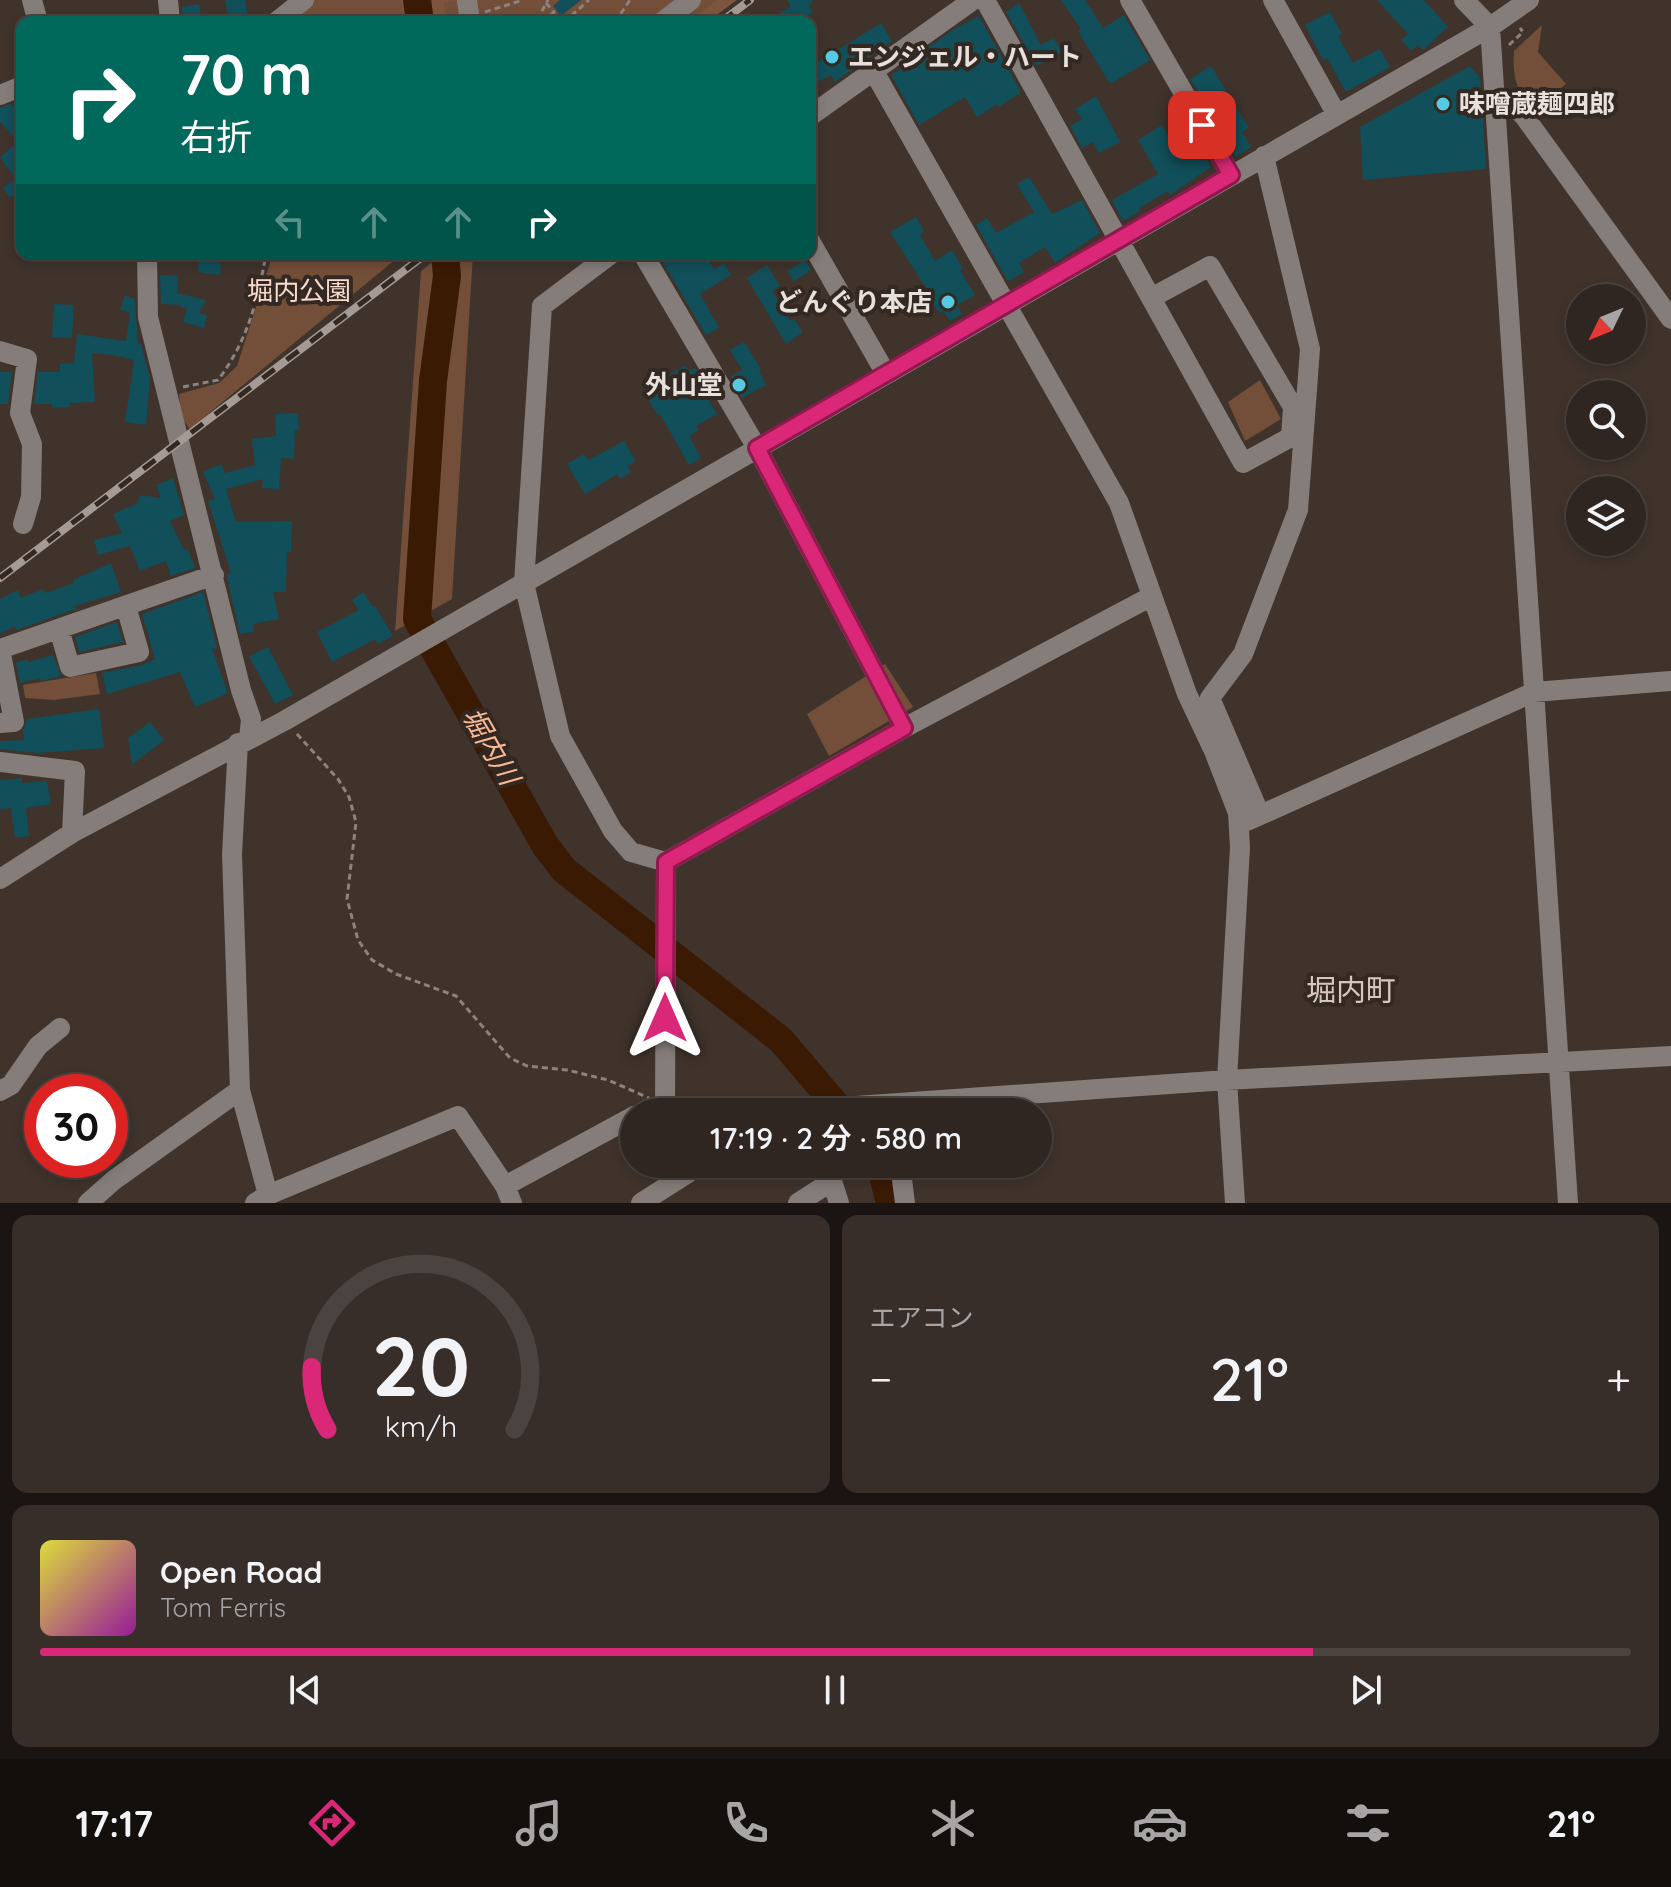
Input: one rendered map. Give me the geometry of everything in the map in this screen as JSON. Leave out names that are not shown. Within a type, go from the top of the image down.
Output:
[{"type":"street","points":[[284,16],[304,0]]},
{"type":"street","points":[[670,16],[691,0]]},
{"type":"street","points":[[816,112],[973,0]]},
{"type":"street","points":[[985,0],[1120,241],[1151,298],[1243,463],[1291,437],[1293,407],[1210,266],[1151,298]]},
{"type":"street","points":[[1130,0],[1231,175]]},
{"type":"street","points":[[1273,0],[1337,115]]},
{"type":"street","points":[[1464,0],[1490,27],[1568,1203]]},
{"type":"street","points":[[0,879],[72,833],[284,721],[1120,241],[1490,27],[1529,0]]},
{"type":"street","points":[[873,70],[1119,503],[1187,694],[1238,813],[1240,824],[1227,1080],[1235,1203]]},
{"type":"street","points":[[1495,106],[1515,107],[1524,116],[1671,319]]},
{"type":"street","points":[[1260,815],[1210,698],[1243,654],[1298,510],[1310,349],[1264,156]]},
{"type":"street","points":[[816,252],[886,374]]},
{"type":"street","points":[[147,260],[148,317],[241,690],[251,719],[244,741],[232,854],[240,1090],[261,1199],[458,1116],[509,1194],[620,1125]]},
{"type":"street","points":[[603,260],[542,306],[524,583],[560,736],[613,831],[631,852],[666,862],[904,728],[1152,596]]},
{"type":"street","points":[[647,260],[757,448],[904,728]]},
{"type":"street","points":[[0,351],[27,359],[20,413],[32,444],[31,497],[23,524]]},
{"type":"street","points":[[0,723],[14,722],[0,649],[214,575]]},
{"type":"street","points":[[59,629],[70,667],[139,652],[126,606]]},
{"type":"street","points":[[1240,824],[1534,692],[1671,681]]},
{"type":"street","points":[[0,762],[75,771],[72,833]]},
{"type":"street","points":[[665,1098],[666,862]]},
{"type":"street","points":[[0,1091],[11,1085],[38,1046],[60,1028]]},
{"type":"street","points":[[970,1098],[1227,1080],[1671,1056]]},
{"type":"street","points":[[88,1203],[114,1180],[240,1090]]},
{"type":"street","points":[[641,1203],[680,1178]]},
{"type":"street","points":[[830,1178],[839,1203]]},
{"type":"street","points":[[902,1178],[905,1203]]},
{"type":"street","points":[[798,1203],[832,1181]]},
{"type":"path","points":[[469,13],[523,0]]},
{"type":"path","points":[[571,16],[589,0]]},
{"type":"path","points":[[624,0],[625,8]]},
{"type":"path","points":[[619,16],[630,0]]},
{"type":"path","points":[[1508,53],[1509,45],[1523,32],[1515,21]]},
{"type":"path","points":[[168,391],[218,380],[235,358],[257,303],[265,260]]},
{"type":"path","points":[[284,721],[338,779],[349,797],[356,822],[347,899],[358,940],[372,960],[396,974],[456,996],[510,1058],[527,1066],[567,1070],[608,1080],[648,1098]]},
{"type":"green space","points":[[290,0],[736,0],[715,16],[273,16]]},
{"type":"green space","points":[[1542,25],[1538,52],[1566,84],[1531,111],[1516,82],[1514,51]]},
{"type":"green space","name":"堀内公園","points":[[271,260],[395,260],[190,429],[181,417],[179,394],[219,383],[237,366]]},
{"type":"green space","points":[[435,260],[473,260],[452,599],[395,631],[421,271]]},
{"type":"green space","points":[[1260,380],[1281,419],[1245,441],[1228,402]]},
{"type":"green space","points":[[885,664],[913,707],[829,756],[807,714]]},
{"type":"green space","points":[[96,673],[100,694],[54,700],[25,698],[23,685]]},
{"type":"shaded area","points":[[401,0],[461,0],[461,5],[456,6],[455,1],[444,3],[445,16],[404,16]]},
{"type":"shaded area","points":[[717,0],[737,0],[715,16],[696,16]]},
{"type":"building","points":[[225,0],[245,0],[248,16],[228,16]]},
{"type":"building","points":[[560,0],[581,0],[561,16],[553,6]]},
{"type":"building","points":[[787,0],[813,0],[809,6],[813,12],[807,16],[775,16],[791,6]]},
{"type":"building","points":[[1061,0],[1085,0],[1103,28],[1124,15],[1150,60],[1110,84],[1078,31],[1081,29]]},
{"type":"building","points":[[1377,0],[1424,0],[1448,27],[1423,50],[1418,45],[1411,51],[1401,40],[1408,34]]},
{"type":"building","points":[[1019,3],[1041,45],[1054,38],[1062,52],[1037,66],[1006,12]]},
{"type":"building","points":[[199,4],[201,16],[183,16],[182,7]]},
{"type":"building","points":[[1330,12],[1342,34],[1338,36],[1353,63],[1380,49],[1390,67],[1346,92],[1327,58],[1323,60],[1305,25]]},
{"type":"building","points":[[979,16],[1021,92],[977,117],[965,97],[919,125],[891,75],[917,59],[915,57],[954,29]]},
{"type":"building","points":[[881,23],[892,41],[835,82],[831,75],[816,83],[816,63]]},
{"type":"building","points":[[1211,66],[1249,128],[1242,132],[1251,147],[1235,157],[1220,130],[1222,128],[1190,79]]},
{"type":"building","name":"味噌蔵麺四郎","points":[[1470,66],[1480,77],[1486,169],[1363,180],[1360,127]]},
{"type":"building","points":[[1096,96],[1120,142],[1099,153],[1093,142],[1082,148],[1070,126],[1082,119],[1075,109]]},
{"type":"building","points":[[11,104],[16,109],[16,139],[0,122],[0,108]]},
{"type":"building","points":[[1162,125],[1170,138],[1188,127],[1211,167],[1170,195],[1168,191],[1139,208],[1140,211],[1123,221],[1112,200],[1158,174],[1138,140]]},
{"type":"building","points":[[16,143],[16,178],[0,158]]},
{"type":"building","points":[[1029,177],[1052,214],[1082,200],[1100,233],[1055,263],[1045,247],[1019,263],[1024,272],[1008,281],[976,225],[987,218],[996,233],[1034,212],[1017,184]]},
{"type":"building","points":[[16,178],[16,194],[10,198],[3,188]]},
{"type":"building","points":[[916,217],[924,231],[920,235],[935,261],[952,250],[975,295],[957,305],[962,314],[950,321],[943,311],[939,313],[890,232]]},
{"type":"building","points":[[199,260],[221,263],[220,275],[198,272]]},
{"type":"building","points":[[662,260],[709,260],[714,269],[724,263],[731,275],[700,294],[719,328],[706,335]]},
{"type":"building","points":[[805,260],[811,270],[794,281],[787,271]]},
{"type":"building","points":[[767,265],[780,286],[772,291],[791,321],[794,319],[803,332],[786,344],[747,278]]},
{"type":"building","points":[[160,275],[178,276],[177,293],[206,300],[199,313],[207,315],[204,328],[183,322],[187,308],[161,304]]},
{"type":"building","points":[[125,295],[135,299],[138,344],[141,344],[150,379],[146,425],[125,422],[134,360],[112,355],[92,353],[95,402],[69,403],[70,407],[52,408],[52,404],[34,404],[38,372],[60,372],[60,364],[74,363],[77,334],[126,341],[130,313],[120,309]]},
{"type":"building","points":[[54,304],[74,305],[72,338],[52,337]]},
{"type":"building","points":[[744,342],[761,369],[766,385],[742,398],[730,377],[742,370],[730,350]]},
{"type":"building","points":[[685,365],[689,370],[695,368],[703,381],[699,384],[717,414],[696,426],[699,430],[689,436],[701,458],[689,465],[643,391]]},
{"type":"building","points":[[0,372],[12,372],[8,404],[0,404]]},
{"type":"building","points":[[298,413],[299,430],[295,430],[294,459],[281,458],[279,489],[262,488],[263,479],[226,489],[236,522],[292,521],[291,552],[287,551],[286,592],[273,592],[279,619],[253,624],[254,632],[240,634],[227,578],[227,574],[231,573],[208,501],[215,499],[203,472],[221,464],[225,473],[255,465],[252,439],[276,436],[275,414]]},
{"type":"building","points":[[624,441],[636,461],[627,466],[631,472],[620,479],[617,474],[585,494],[567,464],[584,454],[589,460]]},
{"type":"building","points":[[173,478],[184,515],[170,521],[184,550],[188,549],[195,568],[171,576],[166,561],[140,571],[130,546],[98,555],[94,540],[122,533],[113,514],[138,503],[139,495],[161,498],[156,485]]},
{"type":"building","points":[[111,563],[121,592],[75,606],[76,609],[16,630],[15,626],[0,634],[0,599],[18,590],[21,598],[43,589],[45,593],[74,583],[73,580]]},
{"type":"building","points":[[203,592],[217,648],[212,649],[228,693],[195,707],[180,672],[107,694],[102,673],[142,665],[155,659],[142,614]]},
{"type":"building","points":[[363,592],[393,636],[378,644],[375,639],[332,662],[317,632],[359,610],[352,600]]},
{"type":"building","points":[[117,622],[123,642],[79,652],[75,637]]},
{"type":"building","points":[[268,647],[293,695],[275,704],[249,656]]},
{"type":"building","points":[[53,655],[61,676],[20,683],[16,663]]},
{"type":"building","points":[[99,709],[104,748],[38,753],[0,749],[0,741],[24,740],[27,719]]},
{"type":"building","points":[[150,722],[164,740],[132,765],[128,738]]},
{"type":"building","points":[[22,778],[22,783],[47,781],[51,804],[26,808],[29,836],[15,838],[11,808],[0,809],[0,780]]},
{"type":"waterway","name":"堀内川","points":[[417,0],[419,16]]},
{"type":"waterway","name":"堀内川","points":[[446,260],[447,276],[433,381],[417,619],[545,845],[564,870],[781,1040],[830,1098]]},
{"type":"waterway","name":"堀内川","points":[[884,1178],[890,1203]]},
{"type":"railway","points":[[729,16],[750,0]]},
{"type":"railway","points":[[0,578],[418,260]]},
{"type":"place","name":"エンジェル・ハート","points":[[832,57]]},
{"type":"place","name":"味噌蔵麺四郎","points":[[1443,104]]},
{"type":"place","name":"どんぐり本店","points":[[948,302]]},
{"type":"place","name":"外山堂","points":[[739,385]]},
{"type":"district","name":"堀内町","points":[[1351,991]]},
{"type":"route","points":[[665,1018],[666,862],[904,728],[757,448],[1231,175],[1202,125]]}]
